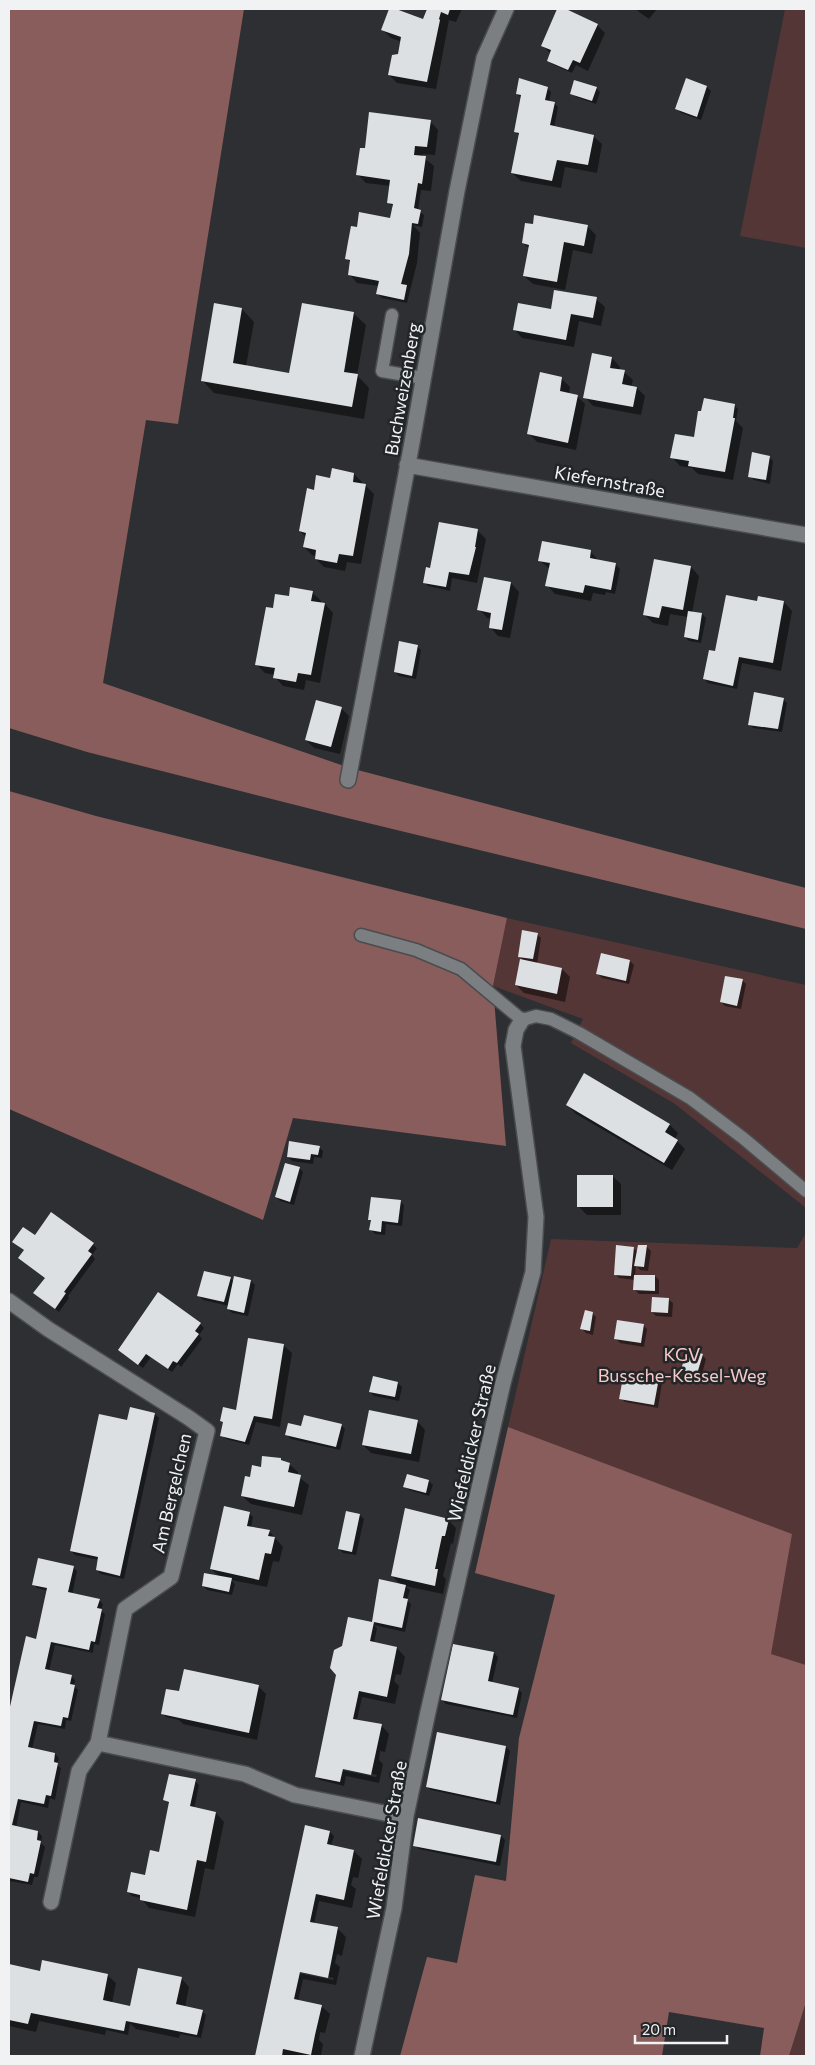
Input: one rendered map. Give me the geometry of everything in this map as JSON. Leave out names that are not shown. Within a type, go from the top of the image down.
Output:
[{"type":"street","name":"Buchweizenberg","points":[[348,780],[456,191],[484,58],[506,9]]},
{"type":"street","name":"Kiefernstraße","points":[[407,465],[806,535]]},
{"type":"street","name":"Wiefeldicker Straße","points":[[362,2056],[394,1908],[406,1816],[503,1383],[532,1272],[536,1217],[513,1046],[516,1030],[522,1020]]},
{"type":"street","name":"Am Bergelchen","points":[[9,1301],[207,1431],[172,1577],[125,1609],[98,1742],[79,1771],[51,1902]]},
{"type":"street","points":[[98,1742],[245,1774],[295,1795],[406,1816]]},
{"type":"lane","points":[[392,315],[382,371],[423,378]]},
{"type":"lane","points":[[361,935],[416,950],[461,969],[522,1020],[536,1016],[551,1019],[579,1033],[690,1098],[743,1138],[806,1192]]},
{"type":"green space","points":[[785,9],[806,9],[806,248],[740,236]]},
{"type":"green space","points":[[507,918],[806,985],[806,1208],[675,1104],[571,1043],[583,1019],[493,986]]},
{"type":"green space","name":"KGV Bussche-Kessel-Weg","points":[[806,1233],[806,1665],[771,1655],[508,1427],[551,1239],[797,1248]]},
{"type":"green space","points":[[806,2002],[806,2056],[789,2056]]},
{"type":"shaded area","points":[[9,9],[244,9],[178,424],[146,420],[103,683],[350,768],[806,888],[806,929],[339,816],[87,752],[9,728]]},
{"type":"shaded area","points":[[9,791],[96,816],[507,918],[493,986],[506,1146],[293,1118],[263,1220],[9,1109]]},
{"type":"shaded area","points":[[508,1427],[792,1534],[771,1654],[806,1665],[806,2002],[789,2056],[760,2056],[764,2028],[669,2012],[662,2056],[400,2056],[427,1957],[457,1963],[475,1875],[506,1881],[519,1738],[555,1595],[475,1573]]},
{"type":"building","points":[[389,9],[396,9],[423,19],[427,9],[450,9],[448,15],[441,12],[427,82],[388,75],[392,55],[398,54],[401,37],[381,30]]},
{"type":"building","points":[[557,9],[566,9],[598,24],[580,63],[573,60],[568,70],[547,61],[551,50],[541,46]]},
{"type":"building","points":[[519,78],[548,87],[545,100],[555,102],[550,125],[594,135],[588,165],[557,160],[552,181],[511,173],[519,133],[514,132],[521,95],[516,94]]},
{"type":"building","points":[[686,78],[707,86],[697,117],[675,109]]},
{"type":"building","points":[[574,80],[597,87],[592,101],[570,94]]},
{"type":"building","points":[[369,112],[431,120],[427,147],[415,146],[414,155],[426,156],[422,184],[418,183],[414,208],[421,210],[418,224],[412,223],[409,254],[401,284],[407,285],[404,300],[376,294],[379,281],[348,275],[350,260],[345,259],[351,226],[357,227],[359,212],[390,218],[393,204],[387,203],[390,180],[356,175],[360,148],[365,148]]},
{"type":"building","points":[[534,215],[588,225],[584,246],[564,242],[557,282],[523,276],[529,245],[522,243],[525,223],[533,224]]},
{"type":"building","points":[[554,290],[597,297],[593,318],[571,314],[566,340],[513,330],[518,303],[551,309]]},
{"type":"building","points":[[214,303],[242,308],[233,363],[289,373],[302,303],[354,312],[344,372],[358,374],[352,407],[201,381]]},
{"type":"building","points":[[592,353],[612,357],[610,368],[625,370],[622,384],[637,387],[633,407],[583,398]]},
{"type":"building","points":[[540,372],[562,377],[560,391],[578,395],[568,443],[527,434]]},
{"type":"building","points":[[704,398],[735,404],[733,418],[735,418],[725,472],[688,466],[689,461],[670,458],[675,434],[694,437],[698,411],[701,411]]},
{"type":"building","points":[[752,452],[770,456],[766,480],[748,477]]},
{"type":"building","points":[[332,468],[354,473],[353,482],[366,484],[353,556],[339,554],[337,563],[315,559],[316,550],[303,547],[306,533],[299,531],[307,488],[314,490],[316,475],[330,478]]},
{"type":"building","points":[[439,522],[478,529],[469,575],[449,572],[446,587],[423,583],[426,567],[430,568]]},
{"type":"building","points":[[542,541],[591,550],[590,558],[616,563],[611,590],[585,585],[583,593],[545,586],[550,563],[538,561]]},
{"type":"building","points":[[654,559],[691,566],[683,610],[662,606],[659,618],[643,615]]},
{"type":"building","points":[[484,577],[511,582],[502,630],[489,628],[491,613],[477,610]]},
{"type":"building","points":[[290,587],[313,591],[311,601],[325,603],[311,675],[298,673],[296,682],[273,678],[275,668],[255,665],[266,607],[273,608],[275,594],[289,596]]},
{"type":"building","points":[[726,595],[757,601],[758,596],[784,601],[773,663],[739,657],[733,686],[703,679],[709,650],[715,651]]},
{"type":"building","points":[[688,611],[702,613],[698,640],[684,637]]},
{"type":"building","points":[[399,641],[418,645],[412,676],[394,672]]},
{"type":"building","points":[[754,692],[784,698],[778,729],[748,725]]},
{"type":"building","points":[[316,700],[342,707],[331,747],[305,740]]},
{"type":"building","points":[[522,930],[538,933],[533,959],[518,957]]},
{"type":"building","points":[[601,953],[630,960],[626,981],[596,974]]},
{"type":"building","points":[[520,959],[562,968],[557,994],[515,985]]},
{"type":"building","points":[[725,976],[743,979],[737,1006],[720,1002]]},
{"type":"building","points":[[584,1073],[670,1124],[665,1132],[678,1140],[664,1163],[566,1105]]},
{"type":"building","points":[[289,1141],[320,1146],[318,1155],[311,1154],[310,1160],[287,1157]]},
{"type":"building","points":[[285,1163],[300,1167],[290,1202],[275,1197]]},
{"type":"building","points":[[577,1175],[613,1175],[613,1207],[577,1207]]},
{"type":"building","points":[[371,1197],[401,1200],[398,1223],[382,1221],[381,1232],[369,1230],[371,1220],[368,1220]]},
{"type":"building","points":[[51,1212],[94,1243],[88,1251],[92,1254],[64,1292],[66,1293],[55,1309],[33,1293],[45,1278],[18,1258],[24,1250],[12,1242],[23,1227],[35,1235]]},
{"type":"building","points":[[616,1245],[634,1247],[631,1276],[614,1275]]},
{"type":"building","points":[[638,1245],[647,1245],[644,1267],[634,1266]]},
{"type":"building","points":[[204,1271],[231,1277],[224,1302],[197,1296]]},
{"type":"building","points":[[634,1275],[655,1275],[655,1291],[633,1290]]},
{"type":"building","points":[[234,1276],[251,1280],[244,1313],[227,1309]]},
{"type":"building","points":[[158,1292],[201,1323],[195,1331],[199,1334],[177,1363],[173,1361],[168,1369],[146,1354],[138,1365],[118,1350]]},
{"type":"building","points":[[652,1297],[669,1298],[668,1313],[651,1312]]},
{"type":"building","points":[[585,1310],[593,1312],[590,1331],[580,1329]]},
{"type":"building","points":[[617,1320],[644,1324],[641,1343],[614,1339]]},
{"type":"building","points":[[248,1338],[284,1344],[272,1419],[254,1416],[245,1442],[220,1436],[223,1422],[220,1421],[223,1407],[236,1410]]},
{"type":"building","points":[[687,1349],[703,1354],[697,1374],[681,1370]]},
{"type":"building","points":[[624,1372],[659,1378],[654,1405],[619,1399]]},
{"type":"building","points":[[373,1376],[398,1382],[395,1397],[369,1392]]},
{"type":"building","points":[[130,1407],[155,1413],[120,1576],[96,1570],[98,1557],[70,1551],[99,1414],[127,1420]]},
{"type":"building","points":[[369,1410],[418,1420],[411,1454],[362,1445]]},
{"type":"building","points":[[304,1415],[342,1424],[336,1447],[285,1435],[288,1423],[301,1426]]},
{"type":"building","points":[[262,1456],[281,1458],[281,1460],[290,1463],[288,1472],[301,1475],[294,1507],[241,1496],[245,1476],[250,1477],[252,1465],[261,1467]]},
{"type":"building","points":[[407,1474],[429,1480],[426,1493],[403,1487]]},
{"type":"building","points":[[224,1506],[250,1512],[247,1526],[270,1530],[268,1536],[275,1537],[271,1554],[265,1553],[259,1580],[210,1569]]},
{"type":"building","points":[[405,1508],[449,1519],[445,1536],[442,1536],[435,1569],[438,1569],[435,1586],[391,1576]]},
{"type":"building","points":[[346,1511],[360,1514],[352,1552],[338,1549]]},
{"type":"building","points":[[38,1558],[74,1566],[68,1592],[100,1599],[97,1608],[102,1609],[95,1642],[91,1641],[89,1650],[51,1642],[45,1669],[72,1675],[70,1684],[75,1685],[68,1718],[63,1717],[61,1726],[34,1721],[28,1747],[55,1753],[54,1762],[58,1763],[51,1796],[46,1795],[44,1804],[18,1799],[12,1825],[38,1831],[37,1840],[41,1841],[34,1874],[30,1873],[28,1882],[9,1878],[9,1711],[26,1636],[36,1639],[47,1588],[32,1585]]},
{"type":"building","points":[[204,1573],[232,1578],[229,1592],[202,1586]]},
{"type":"building","points":[[379,1579],[406,1585],[403,1598],[408,1599],[402,1628],[374,1622],[370,1641],[397,1647],[387,1697],[359,1691],[353,1719],[382,1724],[371,1775],[343,1769],[340,1782],[315,1777],[336,1675],[330,1668],[334,1650],[342,1646],[348,1617],[372,1622]]},
{"type":"building","points":[[453,1644],[494,1652],[488,1681],[519,1688],[513,1715],[441,1700]]},
{"type":"building","points":[[184,1669],[259,1685],[249,1733],[161,1714],[166,1689],[179,1691]]},
{"type":"building","points":[[437,1732],[506,1746],[496,1802],[426,1787]]},
{"type":"building","points":[[169,1774],[196,1779],[190,1806],[216,1812],[206,1862],[197,1860],[187,1910],[140,1900],[140,1895],[127,1892],[131,1872],[145,1875],[150,1850],[159,1852],[169,1802],[163,1800]]},
{"type":"building","points":[[418,1818],[501,1835],[496,1862],[413,1846]]},
{"type":"building","points":[[305,1825],[330,1831],[327,1844],[354,1850],[344,1900],[316,1894],[310,1922],[338,1927],[328,1978],[300,1972],[294,1999],[322,2005],[311,2055],[283,2049],[282,2056],[255,2056]]},
{"type":"building","points":[[42,1960],[108,1974],[103,2000],[130,2006],[138,1968],[182,1977],[176,2004],[203,2010],[197,2035],[126,2021],[124,2031],[31,2013],[28,2024],[9,2020],[9,1964],[40,1971]]}]
